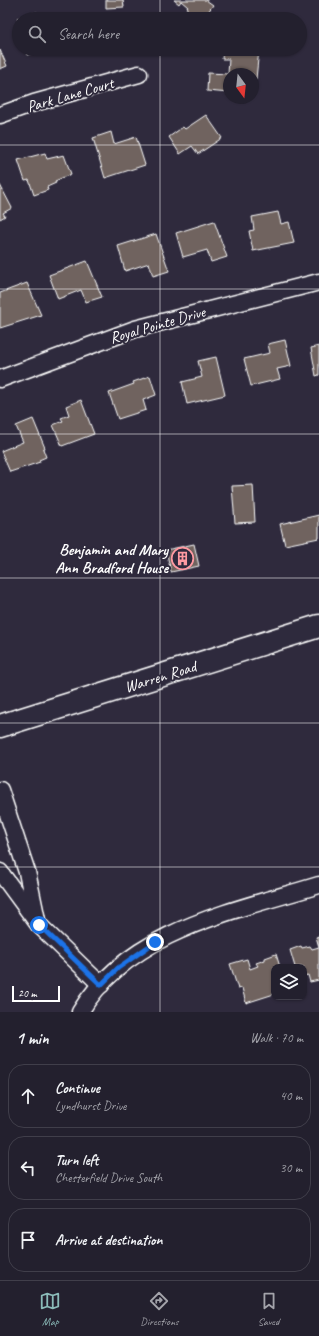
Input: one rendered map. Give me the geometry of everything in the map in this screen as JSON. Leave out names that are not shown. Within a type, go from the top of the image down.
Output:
[{"type":"street","name":"Park Lane Court","points":[[0,115],[34,103],[139,74]]},
{"type":"street","name":"Royal Pointe Drive","points":[[0,379],[135,329],[319,282]]},
{"type":"street","name":"Warren Road","points":[[0,726],[319,626]]},
{"type":"street","points":[[0,790],[27,872],[39,925]]},
{"type":"street","points":[[0,872],[39,925],[101,985]]},
{"type":"street","points":[[80,1012],[101,985],[138,952],[178,930],[319,885]]},
{"type":"building","points":[[106,0],[123,0],[124,7],[106,8]]},
{"type":"building","points":[[174,0],[206,0],[213,5],[208,12],[185,12],[188,7],[181,1],[179,4]]},
{"type":"building","points":[[0,50],[7,66],[0,69]]},
{"type":"building","points":[[222,56],[258,56],[257,68],[228,68],[229,59],[222,59]]},
{"type":"building","points":[[208,73],[223,74],[223,92],[207,91]]},
{"type":"building","points":[[206,115],[222,138],[198,154],[192,146],[180,154],[169,137],[183,127],[185,129]]},
{"type":"building","points":[[111,132],[114,144],[136,137],[145,165],[105,178],[93,138]]},
{"type":"building","points":[[45,153],[47,159],[64,155],[71,174],[55,181],[56,183],[47,187],[48,190],[34,195],[29,180],[25,181],[18,160]]},
{"type":"building","points":[[0,185],[12,208],[3,213],[5,216],[0,219]]},
{"type":"building","points":[[278,212],[281,224],[289,222],[294,243],[253,251],[249,231],[254,230],[252,217]]},
{"type":"building","points":[[214,221],[227,257],[211,262],[207,250],[183,257],[176,233]]},
{"type":"building","points":[[156,234],[169,271],[153,276],[149,263],[125,271],[118,246]]},
{"type":"building","points":[[87,261],[102,297],[86,302],[81,290],[58,299],[49,275]]},
{"type":"building","points":[[27,283],[41,315],[0,328],[0,293]]},
{"type":"building","points":[[285,340],[291,366],[277,369],[280,379],[251,386],[244,359],[270,353],[268,344]]},
{"type":"building","points":[[319,346],[319,375],[316,376],[311,348]]},
{"type":"building","points":[[216,357],[225,395],[187,404],[182,382],[202,377],[198,361]]},
{"type":"building","points":[[150,376],[156,395],[143,400],[146,410],[118,419],[109,393],[134,384],[133,382]]},
{"type":"building","points":[[81,400],[94,434],[62,446],[53,425],[63,421],[61,418],[69,415],[66,406]]},
{"type":"building","points":[[33,419],[45,448],[43,449],[46,457],[39,460],[40,462],[10,472],[1,451],[23,442],[16,426]]},
{"type":"building","points":[[253,485],[255,522],[235,523],[232,486]]},
{"type":"building","points":[[319,515],[319,538],[285,545],[280,524]]},
{"type":"building","name":"Benjamin and Mary Ann Bradford House","points":[[194,544],[199,566],[171,572],[166,550]]},
{"type":"building","points":[[319,936],[319,947],[316,937]]},
{"type":"building","points":[[301,946],[302,948],[310,946],[312,949],[319,947],[319,980],[310,982],[307,975],[307,964],[294,964],[290,950]]},
{"type":"building","points":[[276,954],[279,964],[271,964],[271,995],[246,1003],[242,988],[238,989],[230,964],[247,959],[250,969],[258,966],[256,963],[265,960],[265,958]]},
{"type":"place","name":"Benjamin and Mary Ann Bradford House","points":[[183,558]]},
{"type":"route","points":[[39,925],[101,985],[118,968],[138,952],[155,942]]}]
